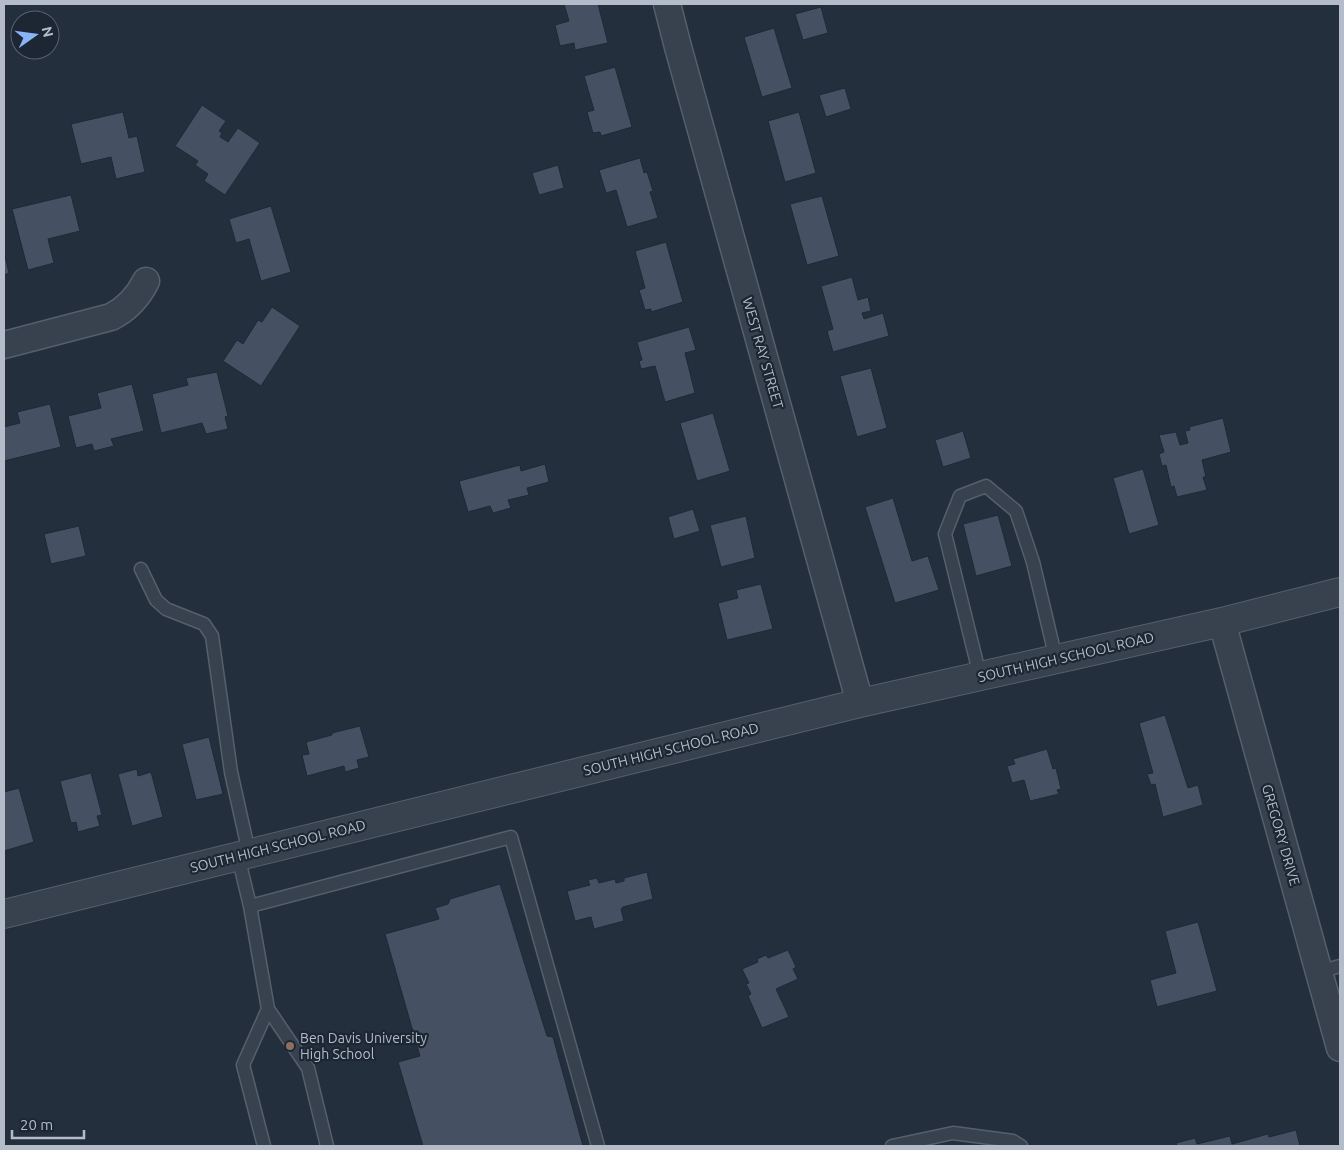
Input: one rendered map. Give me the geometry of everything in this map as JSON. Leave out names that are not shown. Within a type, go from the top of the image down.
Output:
[{"type":"street","name":"WEST RAY STREET","points":[[667,4],[860,703]]},
{"type":"street","points":[[4,345],[111,317],[126,308],[141,291],[146,282]]},
{"type":"street","name":"SOUTH HIGH SCHOOL ROAD","points":[[4,914],[860,703],[1222,622],[1340,592]]},
{"type":"street","name":"GREGORY DRIVE","points":[[1222,622],[1330,969],[1340,1048]]},
{"type":"lane","points":[[980,676],[945,534],[960,496],[986,486],[1016,511],[1033,562],[1056,659]]},
{"type":"lane","points":[[141,569],[156,600],[166,609],[204,624],[212,636],[250,906],[268,1009],[308,1068],[327,1146]]},
{"type":"lane","points":[[250,906],[511,837],[598,1146]]},
{"type":"lane","points":[[264,1146],[243,1065],[268,1009]]},
{"type":"lane","points":[[892,1146],[953,1133],[1013,1141],[1021,1146]]},
{"type":"building","points":[[564,4],[598,4],[608,43],[575,50],[574,43],[560,46],[555,25],[569,21]]},
{"type":"building","points":[[821,7],[828,33],[803,40],[795,14]]},
{"type":"building","points":[[774,28],[792,88],[762,97],[744,37]]},
{"type":"building","points":[[615,67],[632,127],[601,136],[600,132],[593,133],[587,112],[594,110],[584,76]]},
{"type":"building","points":[[845,88],[851,109],[826,117],[819,95]]},
{"type":"building","points":[[202,105],[226,121],[219,131],[222,133],[220,137],[228,142],[238,128],[260,143],[225,195],[204,181],[208,174],[195,165],[198,161],[175,146]]},
{"type":"building","points":[[123,112],[129,138],[137,136],[145,172],[116,179],[111,157],[81,164],[71,124]]},
{"type":"building","points":[[799,112],[816,173],[785,182],[768,121]]},
{"type":"building","points":[[640,158],[644,173],[647,172],[653,191],[650,192],[658,218],[627,227],[616,190],[606,193],[599,170]]},
{"type":"building","points":[[558,165],[564,188],[539,195],[532,173]]},
{"type":"building","points":[[71,195],[80,231],[48,239],[54,263],[28,270],[12,209]]},
{"type":"building","points":[[822,196],[839,256],[807,265],[790,204]]},
{"type":"building","points":[[271,206],[291,272],[261,281],[249,239],[236,243],[229,219]]},
{"type":"building","points":[[666,242],[683,302],[651,312],[651,309],[645,310],[639,290],[645,288],[635,251]]},
{"type":"building","points":[[4,252],[9,273],[4,275]]},
{"type":"building","points":[[852,277],[858,300],[868,297],[871,311],[862,313],[864,319],[883,313],[889,336],[833,352],[827,331],[833,329],[821,286]]},
{"type":"building","points":[[272,307],[300,326],[261,386],[223,361],[237,340],[243,344],[258,320],[262,322]]},
{"type":"building","points":[[689,327],[696,350],[685,353],[695,393],[665,402],[655,366],[641,369],[639,361],[642,360],[637,342]]},
{"type":"building","points":[[871,368],[887,428],[857,437],[840,376]]},
{"type":"building","points":[[217,372],[228,416],[225,417],[228,429],[206,434],[202,423],[161,433],[152,394],[188,385],[186,378]]},
{"type":"building","points":[[132,384],[144,431],[111,439],[114,446],[94,451],[92,444],[76,448],[68,416],[101,408],[97,393]]},
{"type":"building","points":[[50,404],[61,447],[4,461],[4,427],[20,423],[17,412]]},
{"type":"building","points":[[713,413],[730,471],[697,481],[680,423]]},
{"type":"building","points":[[1223,418],[1231,452],[1202,460],[1206,477],[1203,477],[1207,490],[1177,497],[1174,486],[1171,487],[1166,465],[1162,466],[1159,454],[1164,452],[1159,435],[1176,432],[1180,445],[1188,443],[1185,431],[1190,430],[1189,427]]},
{"type":"building","points":[[963,431],[971,458],[943,467],[935,440]]},
{"type":"building","points":[[545,464],[549,482],[527,488],[529,495],[508,500],[511,508],[493,513],[490,506],[468,512],[459,481],[520,465],[521,471]]},
{"type":"building","points":[[1143,469],[1159,525],[1129,534],[1113,478]]},
{"type":"building","points":[[893,498],[912,561],[928,556],[939,590],[895,603],[865,507]]},
{"type":"building","points":[[693,509],[700,531],[674,539],[668,517]]},
{"type":"building","points":[[998,515],[1012,566],[976,576],[963,524]]},
{"type":"building","points":[[746,516],[755,558],[721,567],[710,525]]},
{"type":"building","points":[[79,526],[86,556],[51,564],[44,534]]},
{"type":"building","points":[[761,584],[773,629],[727,640],[718,603],[738,598],[736,590]]},
{"type":"building","points":[[1165,715],[1188,788],[1198,785],[1203,805],[1163,817],[1155,784],[1151,785],[1147,774],[1153,773],[1139,723]]},
{"type":"building","points":[[360,726],[369,757],[357,760],[359,768],[345,772],[344,766],[307,776],[302,755],[309,754],[306,742]]},
{"type":"building","points":[[209,737],[223,794],[196,800],[182,744]]},
{"type":"building","points":[[1047,749],[1053,769],[1056,768],[1061,789],[1057,790],[1059,794],[1030,801],[1024,780],[1012,783],[1007,766],[1015,764],[1013,759]]},
{"type":"building","points":[[137,769],[138,776],[151,772],[163,817],[132,826],[118,774]]},
{"type":"building","points":[[91,773],[102,815],[97,816],[100,826],[78,832],[76,822],[71,823],[60,781]]},
{"type":"building","points":[[19,788],[34,842],[4,851],[4,792]]},
{"type":"building","points":[[647,872],[653,899],[623,907],[621,909],[624,921],[594,929],[591,917],[575,921],[567,891],[590,885],[588,880],[597,878],[599,883],[615,879],[616,883],[624,881],[624,878]]},
{"type":"building","points":[[500,884],[547,1036],[553,1037],[583,1146],[423,1146],[398,1062],[420,1056],[385,934],[439,919],[435,908],[448,904],[450,899]]},
{"type":"building","points":[[1198,922],[1217,991],[1157,1007],[1150,980],[1176,973],[1165,931]]},
{"type":"building","points":[[788,950],[796,967],[793,969],[798,979],[776,989],[789,1017],[762,1028],[748,996],[751,994],[746,984],[749,983],[742,969],[758,962],[757,959],[766,955],[768,958]]},
{"type":"building","points":[[1296,1130],[1300,1146],[1177,1146],[1176,1143],[1195,1138],[1197,1144],[1230,1136],[1232,1144],[1268,1134],[1269,1137]]},
{"type":"place","name":"Ben Davis University High School","points":[[290,1046]]}]
